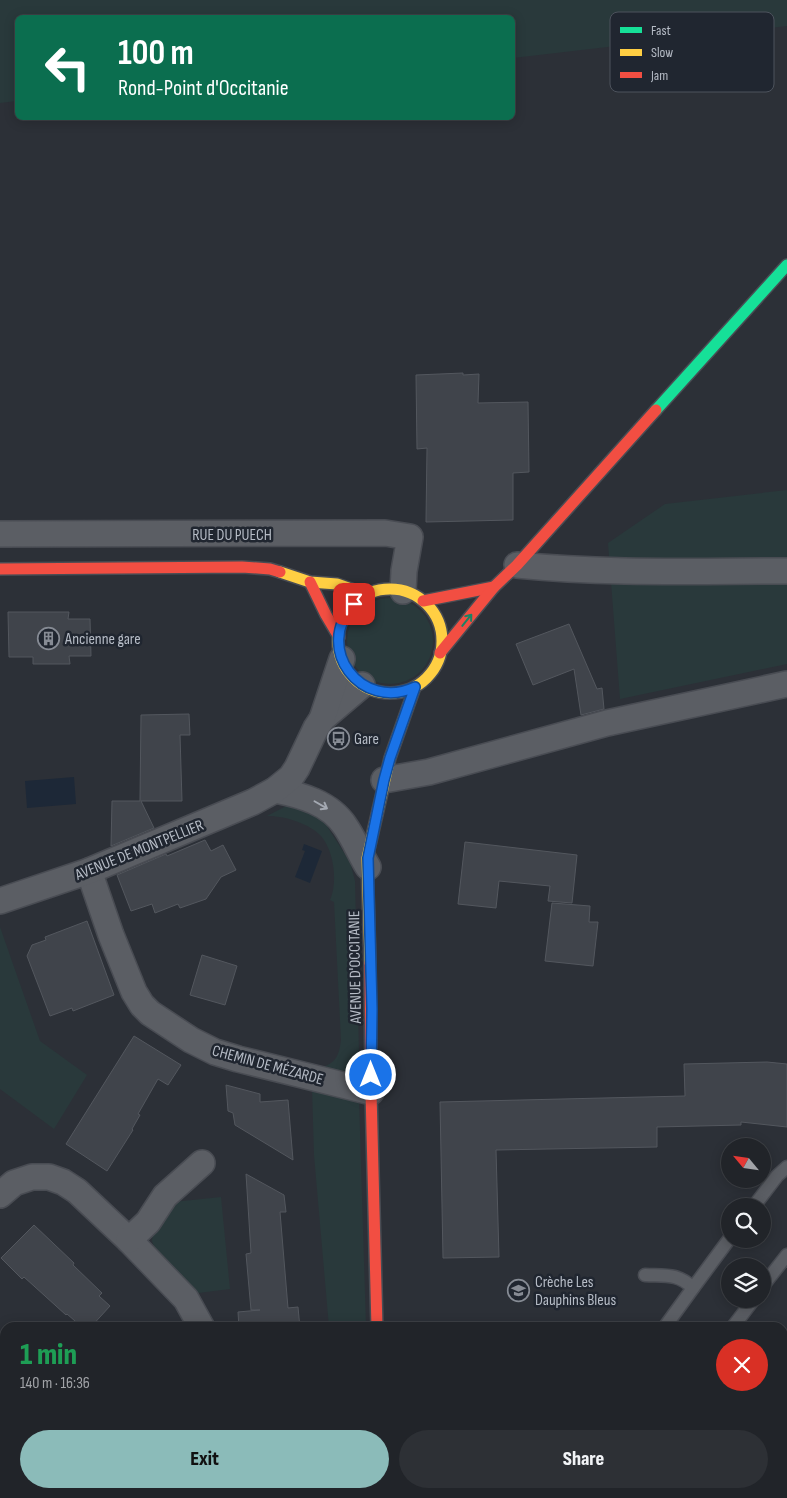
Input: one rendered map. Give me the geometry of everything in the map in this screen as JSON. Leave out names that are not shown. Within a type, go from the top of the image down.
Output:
[{"type":"street","points":[[440,653],[494,587],[517,565],[787,265]]},
{"type":"street","name":"RUE DU PUECH","points":[[0,534],[385,533],[410,536],[404,572],[413,596]]},
{"type":"street","points":[[517,565],[549,568],[629,570],[787,571]]},
{"type":"street","points":[[0,569],[242,567],[270,569],[310,582],[336,584],[368,595]]},
{"type":"street","points":[[310,582],[352,676],[377,693],[400,692],[415,687],[432,672],[440,653],[442,644],[436,616],[413,596]]},
{"type":"street","points":[[340,648],[342,623],[349,610],[360,599],[368,595],[385,590],[413,596],[494,587]]},
{"type":"street","name":"AVENUE DE MONTPELLIER","points":[[0,901],[89,871],[253,802],[275,790],[294,772],[322,719],[340,648]]},
{"type":"street","points":[[387,769],[429,772],[606,723],[787,684]]},
{"type":"street","name":"AVENUE D'OCCITANIE","points":[[376,1322],[368,858],[387,769],[415,687]]},
{"type":"street","name":"AVENUE DE MONTPELLIER","points":[[322,719],[377,693]]},
{"type":"street","name":"AVENUE D'OCCITANIE","points":[[387,734],[387,769]]},
{"type":"street","points":[[275,790],[306,797],[332,812],[344,825],[368,867]]},
{"type":"street","name":"CHEMIN DE MÉZARDE","points":[[89,871],[134,992],[142,1005],[164,1024],[215,1052],[371,1092]]},
{"type":"street","points":[[129,1240],[148,1222],[165,1196],[202,1163]]},
{"type":"street","points":[[0,1195],[14,1183],[32,1176],[49,1177],[63,1182],[77,1191],[129,1240],[186,1299],[199,1322]]},
{"type":"lane","points":[[760,1198],[777,1176],[787,1167]]},
{"type":"lane","points":[[668,1322],[723,1248]]},
{"type":"lane","points":[[771,1275],[787,1255]]},
{"type":"lane","points":[[645,1275],[676,1276],[686,1281],[693,1288]]},
{"type":"lane","points":[[737,1322],[747,1308]]},
{"type":"shaded area","points":[[0,0],[787,0],[787,26],[774,28],[774,12],[610,12],[610,47],[515,58],[515,15],[15,15],[15,101],[0,103]]},
{"type":"shaded area","points":[[787,490],[787,664],[620,699],[608,543],[665,504]]},
{"type":"shaded area","points":[[390,598],[406,602],[420,611],[429,625],[433,641],[429,657],[420,671],[406,680],[390,684],[374,680],[360,671],[351,657],[347,641],[351,625],[360,611],[374,602]]},
{"type":"shaded area","points":[[292,803],[323,820],[350,862],[355,881],[359,1052],[353,1066],[349,1070],[340,1072],[320,1068],[330,1064],[336,1058],[341,1040],[334,902],[330,900],[334,885],[332,858],[321,836],[310,828],[288,819],[267,816]]},
{"type":"shaded area","points":[[0,927],[40,1041],[87,1075],[54,1129],[0,1089]]},
{"type":"shaded area","points":[[312,1087],[359,1099],[366,1322],[329,1322],[314,1155]]},
{"type":"shaded area","points":[[221,1197],[230,1289],[198,1293],[158,1252],[152,1240],[153,1235],[157,1225],[173,1202]]},
{"type":"water","points":[[74,777],[76,804],[27,808],[25,781]]},
{"type":"water","points":[[304,844],[322,851],[310,883],[295,877],[305,851],[302,850]]},
{"type":"building","points":[[463,373],[463,375],[479,374],[478,403],[528,402],[529,472],[513,473],[513,520],[426,522],[427,448],[417,449],[416,375]]},
{"type":"building","name":"Ancienne gare","points":[[8,612],[69,612],[68,619],[90,619],[91,656],[69,656],[70,664],[33,664],[33,657],[9,657]]},
{"type":"building","points":[[569,624],[597,689],[602,688],[604,709],[581,715],[574,669],[533,685],[516,644]]},
{"type":"building","points":[[189,714],[190,735],[180,735],[182,801],[141,801],[154,828],[111,846],[112,801],[140,801],[141,715]]},
{"type":"building","points":[[205,840],[211,851],[223,845],[236,870],[221,877],[206,899],[180,908],[178,904],[155,913],[152,904],[131,911],[117,875]]},
{"type":"building","points":[[465,842],[577,855],[572,903],[548,901],[550,886],[499,881],[496,908],[458,904]]},
{"type":"building","points":[[552,903],[590,906],[589,922],[598,922],[593,966],[545,961]]},
{"type":"building","points":[[87,921],[114,995],[73,1011],[72,1008],[50,1016],[27,956],[32,945],[46,940],[45,937]]},
{"type":"building","points":[[202,955],[237,966],[225,1005],[190,995]]},
{"type":"building","points":[[134,1036],[181,1065],[168,1085],[158,1079],[138,1114],[140,1115],[133,1130],[107,1171],[66,1144]]},
{"type":"building","points":[[767,1062],[787,1064],[787,1127],[741,1122],[741,1125],[657,1127],[657,1147],[496,1150],[499,1257],[443,1258],[440,1102],[685,1096],[684,1064]]},
{"type":"building","points":[[226,1085],[260,1094],[260,1102],[288,1100],[293,1160],[235,1125],[233,1113],[228,1111]]},
{"type":"building","points":[[246,1174],[284,1195],[286,1212],[280,1212],[288,1308],[298,1307],[299,1322],[239,1322],[238,1312],[260,1310],[251,1310],[246,1254],[251,1253]]},
{"type":"building","points":[[34,1225],[74,1263],[73,1265],[102,1293],[99,1296],[110,1306],[95,1322],[76,1322],[24,1277],[22,1279],[1,1258]]},
{"type":"traffic: fast","points":[[656,410],[787,265]]},
{"type":"traffic: slow","points":[[280,572],[310,582],[337,584],[368,595]]},
{"type":"traffic: slow","points":[[390,589],[410,593],[419,598],[433,612],[438,621],[442,641],[438,661],[433,670],[419,684],[410,689],[390,693],[370,689],[361,684],[347,670],[342,661],[338,641],[342,621],[347,612],[361,598],[370,593],[390,589]]},
{"type":"traffic: slow","points":[[370,963],[367,858],[390,758],[415,687]]},
{"type":"traffic: jam","points":[[440,653],[494,587],[517,565],[656,410]]},
{"type":"traffic: jam","points":[[0,569],[242,567],[270,569],[280,572]]},
{"type":"traffic: jam","points":[[310,582],[339,637]]},
{"type":"traffic: jam","points":[[423,601],[494,587]]},
{"type":"traffic: jam","points":[[370,963],[377,1322]]},
{"type":"place","name":"Ancienne gare","points":[[49,638]]},
{"type":"place","name":"Gare","points":[[338,738]]},
{"type":"place","name":"Crèche Les Dauphins Bleus","points":[[519,1290]]},
{"type":"route","points":[[354,604],[342,623],[339,637],[339,652],[348,671],[357,681],[383,693],[400,692],[415,687],[390,758],[375,819],[368,858],[372,1009],[371,1075]]}]
